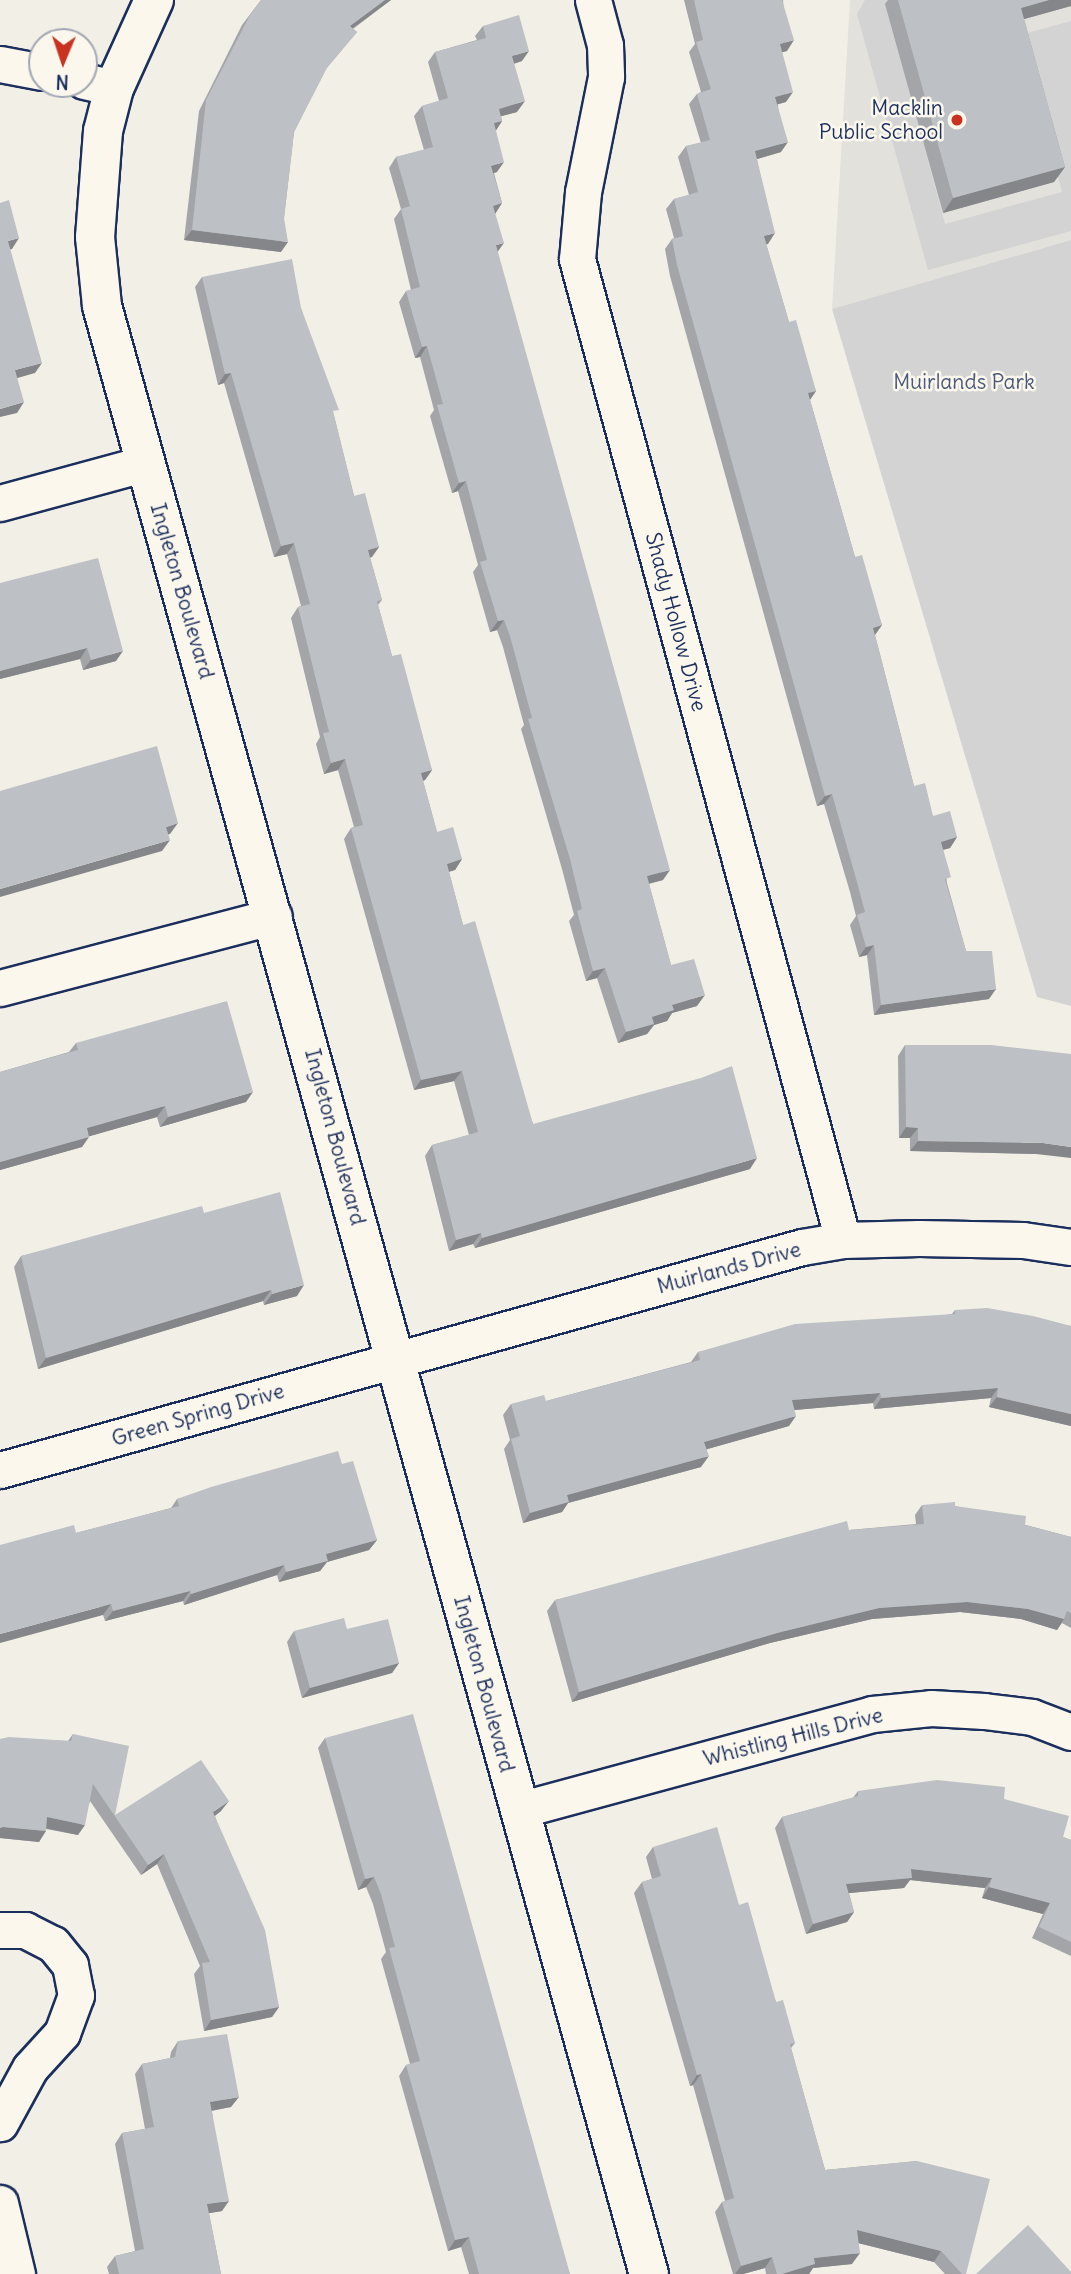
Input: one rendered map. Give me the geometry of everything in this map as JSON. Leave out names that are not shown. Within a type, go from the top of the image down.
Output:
[{"type":"street","name":"Ingleton Boulevard","points":[[154,0],[99,85],[103,131],[95,237],[102,306],[274,916],[649,2274]]},
{"type":"street","name":"Shady Hollow Drive","points":[[593,0],[605,45],[606,77],[581,204],[577,259],[843,1240]]},
{"type":"street","points":[[0,64],[28,69]]},
{"type":"street","points":[[0,503],[146,463]]},
{"type":"street","points":[[0,988],[274,916]]},
{"type":"street","name":"Muirlands Drive","points":[[396,1361],[802,1247],[843,1240],[1023,1240],[1071,1247]]},
{"type":"street","name":"Green Spring Drive","points":[[0,1470],[396,1361]]},
{"type":"street","name":"Whistling Hills Drive","points":[[519,1810],[872,1714],[931,1708],[984,1711],[1032,1717],[1071,1732]]},
{"type":"street","points":[[0,1930],[25,1930],[53,1944],[70,1965],[76,1995],[62,2033],[30,2068],[0,2123]]},
{"type":"street","points":[[0,2203],[17,2274]]},
{"type":"shaded area","name":"Macklin Public School","points":[[850,0],[1071,0],[1071,240],[832,309]]},
{"type":"green space","points":[[865,0],[902,0],[895,38],[945,224],[1062,192],[1020,35],[1071,21],[1071,231],[928,270],[857,14]]},
{"type":"green space","name":"Muirlands Park","points":[[1071,240],[1071,1006],[1037,997],[832,309]]},
{"type":"building","points":[[261,0],[385,0],[350,26],[357,32],[328,66],[294,132],[284,218],[288,242],[192,230],[206,100],[250,15]]},
{"type":"building","points":[[694,0],[782,0],[794,40],[780,44],[793,92],[775,97],[788,142],[755,151],[775,233],[764,236],[789,322],[796,320],[816,391],[808,393],[855,557],[862,555],[882,625],[873,628],[914,786],[925,783],[933,816],[950,811],[957,837],[941,842],[951,877],[945,879],[966,951],[992,951],[996,989],[881,1005],[874,945],[866,947],[857,915],[865,912],[857,882],[832,794],[825,796],[672,239],[683,236],[674,199],[698,192],[686,146],[710,140],[697,94],[711,89],[696,42],[703,40]]},
{"type":"building","points":[[898,0],[1049,0],[1021,8],[1065,167],[953,198]]},
{"type":"building","points":[[519,15],[529,51],[512,56],[525,101],[499,109],[502,121],[494,123],[504,162],[491,166],[502,203],[493,206],[504,243],[496,245],[670,870],[647,876],[671,965],[694,959],[705,995],[672,1005],[674,1010],[652,1017],[654,1024],[626,1032],[605,968],[593,971],[577,911],[582,909],[570,859],[528,719],[532,718],[510,636],[504,620],[498,621],[480,562],[487,560],[466,481],[459,483],[437,405],[443,404],[427,346],[422,347],[406,291],[420,287],[401,209],[410,206],[396,157],[433,147],[422,106],[448,98],[435,52],[486,38],[483,26]]},
{"type":"building","points":[[9,200],[19,238],[8,241],[42,363],[15,370],[24,402],[0,409],[0,203]]},
{"type":"building","points":[[292,259],[301,308],[339,410],[333,411],[354,496],[365,493],[379,547],[368,550],[382,600],[377,601],[392,656],[401,654],[432,770],[421,773],[437,832],[453,827],[462,859],[447,864],[463,925],[475,921],[533,1124],[701,1078],[732,1066],[757,1158],[482,1238],[481,1233],[456,1240],[432,1145],[478,1132],[462,1071],[421,1080],[351,828],[363,825],[345,759],[331,763],[323,733],[329,732],[298,607],[310,604],[294,543],[281,546],[231,373],[225,374],[202,277]]},
{"type":"building","points":[[98,558],[123,651],[91,660],[87,648],[0,671],[0,583]]},
{"type":"building","points":[[157,746],[178,823],[166,827],[170,840],[0,889],[0,791]]},
{"type":"building","points":[[227,1001],[253,1092],[168,1117],[165,1106],[87,1128],[89,1137],[0,1162],[0,1072],[78,1050],[76,1043]]},
{"type":"building","points":[[905,1045],[991,1045],[1071,1054],[1071,1147],[1043,1143],[918,1141],[918,1128],[906,1127]]},
{"type":"building","points":[[280,1192],[304,1285],[272,1294],[271,1290],[46,1358],[21,1256],[202,1206],[204,1213]]},
{"type":"building","points":[[987,1308],[1071,1326],[1071,1414],[997,1397],[998,1388],[881,1398],[880,1393],[792,1400],[796,1416],[704,1442],[709,1456],[567,1495],[569,1502],[530,1513],[511,1439],[520,1436],[511,1404],[544,1395],[546,1401],[700,1360],[698,1352],[795,1324],[955,1314],[955,1310]]},
{"type":"building","points":[[338,1451],[342,1464],[353,1461],[377,1540],[326,1554],[328,1561],[286,1572],[284,1565],[191,1594],[190,1591],[113,1611],[111,1604],[0,1634],[0,1545],[74,1525],[76,1533],[179,1506],[177,1499],[211,1487]]},
{"type":"building","points":[[955,1502],[955,1506],[1026,1516],[1025,1525],[1071,1537],[1071,1613],[1067,1611],[1064,1619],[1028,1609],[967,1602],[879,1608],[777,1633],[579,1692],[555,1600],[847,1521],[849,1530],[924,1524],[922,1505]]},
{"type":"building","points":[[344,1618],[347,1629],[388,1619],[399,1663],[310,1688],[294,1631]]},
{"type":"building","points":[[413,1714],[570,2274],[479,2274],[469,2237],[455,2240],[406,2065],[420,2061],[389,1948],[395,1947],[374,1877],[365,1879],[325,1738]]},
{"type":"building","points":[[73,1734],[129,1746],[115,1815],[201,1760],[229,1801],[213,1812],[265,1930],[279,2007],[211,2020],[202,1963],[210,1962],[164,1854],[148,1865],[93,1784],[85,1825],[47,1817],[46,1831],[0,1828],[0,1739],[9,1737],[71,1741]]},
{"type":"building","points":[[937,1780],[1005,1787],[1004,1799],[1069,1816],[1063,1837],[1071,1840],[1071,1942],[1039,1927],[1050,1903],[989,1887],[992,1878],[911,1869],[912,1878],[846,1884],[854,1912],[813,1924],[782,1817],[858,1796],[858,1791]]},
{"type":"building","points":[[717,1827],[739,1905],[748,1902],[776,2002],[783,2000],[795,2043],[790,2044],[825,2170],[917,2161],[990,2179],[966,2274],[962,2274],[941,2251],[857,2230],[860,2253],[814,2258],[815,2264],[782,2274],[777,2274],[772,2257],[741,2266],[722,2202],[734,2198],[701,2074],[697,2075],[642,1882],[661,1876],[653,1847]]},
{"type":"building","points":[[227,2034],[239,2097],[210,2102],[229,2201],[207,2204],[221,2274],[119,2274],[115,2256],[144,2249],[122,2133],[154,2127],[142,2064],[175,2057],[178,2041]]},
{"type":"building","points":[[1028,2225],[1071,2274],[976,2274]]},
{"type":"place","name":"Macklin Public School","points":[[957,120]]}]
